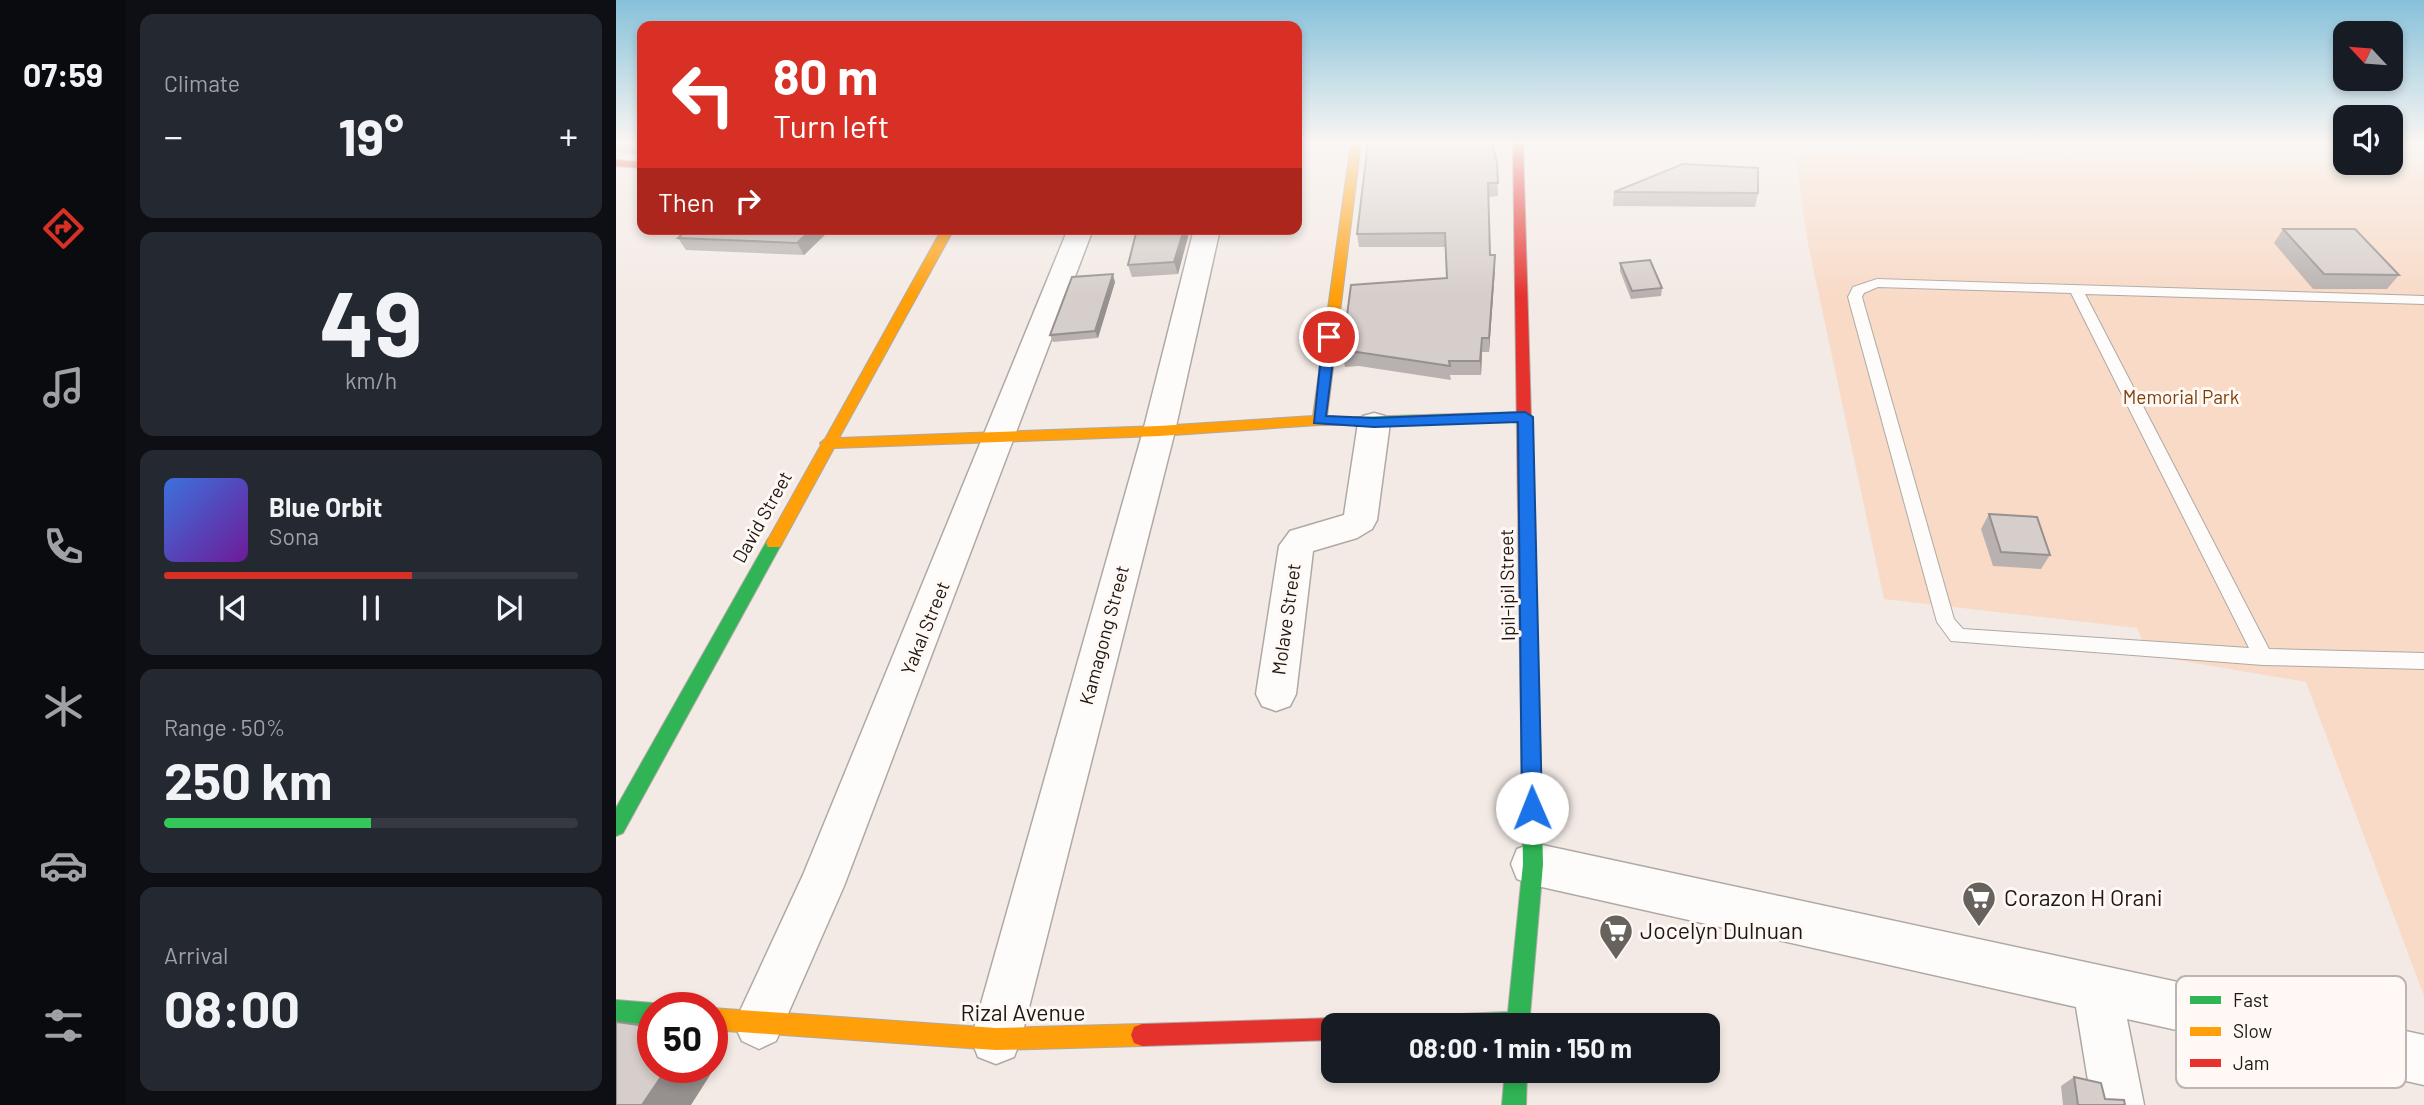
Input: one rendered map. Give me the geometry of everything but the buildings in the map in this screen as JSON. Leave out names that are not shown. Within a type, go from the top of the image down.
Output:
[{"type":"street","points":[[1319,420],[1349,195]]},
{"type":"street","name":"Ipil-ipil Street","points":[[1519,195],[1533,864],[1519,1013]]},
{"type":"street","name":"David Street","points":[[616,827],[945,235]]},
{"type":"street","name":"Yakal Street","points":[[760,1024],[821,886],[1002,435],[1079,235]]},
{"type":"street","name":"Kamagong Street","points":[[996,1039],[1159,431],[1206,235]]},
{"type":"street","points":[[827,443],[1159,431],[1319,420],[1374,423],[1525,417]]},
{"type":"street","name":"Molave Street","points":[[1276,694],[1296,546],[1303,538],[1352,527],[1360,520],[1374,423]]},
{"type":"street","points":[[1533,864],[2176,1005]]},
{"type":"street","points":[[2097,987],[2118,1105]]},
{"type":"street","points":[[616,1011],[637,1013]]},
{"type":"street","name":"Rizal Avenue","points":[[728,1021],[996,1039],[1321,1029]]},
{"type":"street","points":[[2406,1056],[2424,1060]]},
{"type":"street","points":[[1514,1105],[1515,1083]]},
{"type":"lane","points":[[2424,300],[1877,283],[1858,290],[1855,297],[1951,631],[1958,636],[1973,640],[2263,657],[2424,661]]},
{"type":"lane","points":[[2076,290],[2263,657]]},
{"type":"green space","name":"Memorial Park","points":[[1801,195],[2424,195],[2424,996],[2306,682],[2148,655],[2137,628],[1884,599],[1808,244]]},
{"type":"traffic: fast","points":[[1357,422],[1525,417]]},
{"type":"traffic: fast","points":[[616,827],[774,543]]},
{"type":"traffic: fast","points":[[1519,1013],[1533,864],[1529,658]]},
{"type":"traffic: fast","points":[[616,1011],[637,1013]]},
{"type":"traffic: fast","points":[[1514,1105],[1515,1083]]},
{"type":"traffic: slow","points":[[1319,420],[1349,195]]},
{"type":"traffic: slow","points":[[774,543],[945,235]]},
{"type":"traffic: slow","points":[[827,443],[1159,431],[1319,420],[1357,422]]},
{"type":"traffic: slow","points":[[728,1020],[996,1039],[1142,1035]]},
{"type":"traffic: jam","points":[[1519,195],[1529,658]]},
{"type":"traffic: jam","points":[[1142,1035],[1321,1029]]},
{"type":"place","name":"Corazon H Orani","points":[[1979,928]]},
{"type":"place","name":"Jocelyn Dulnuan","points":[[1616,961]]},
{"type":"route","points":[[1329,337],[1319,420],[1374,423],[1525,417],[1532,808]]}]
